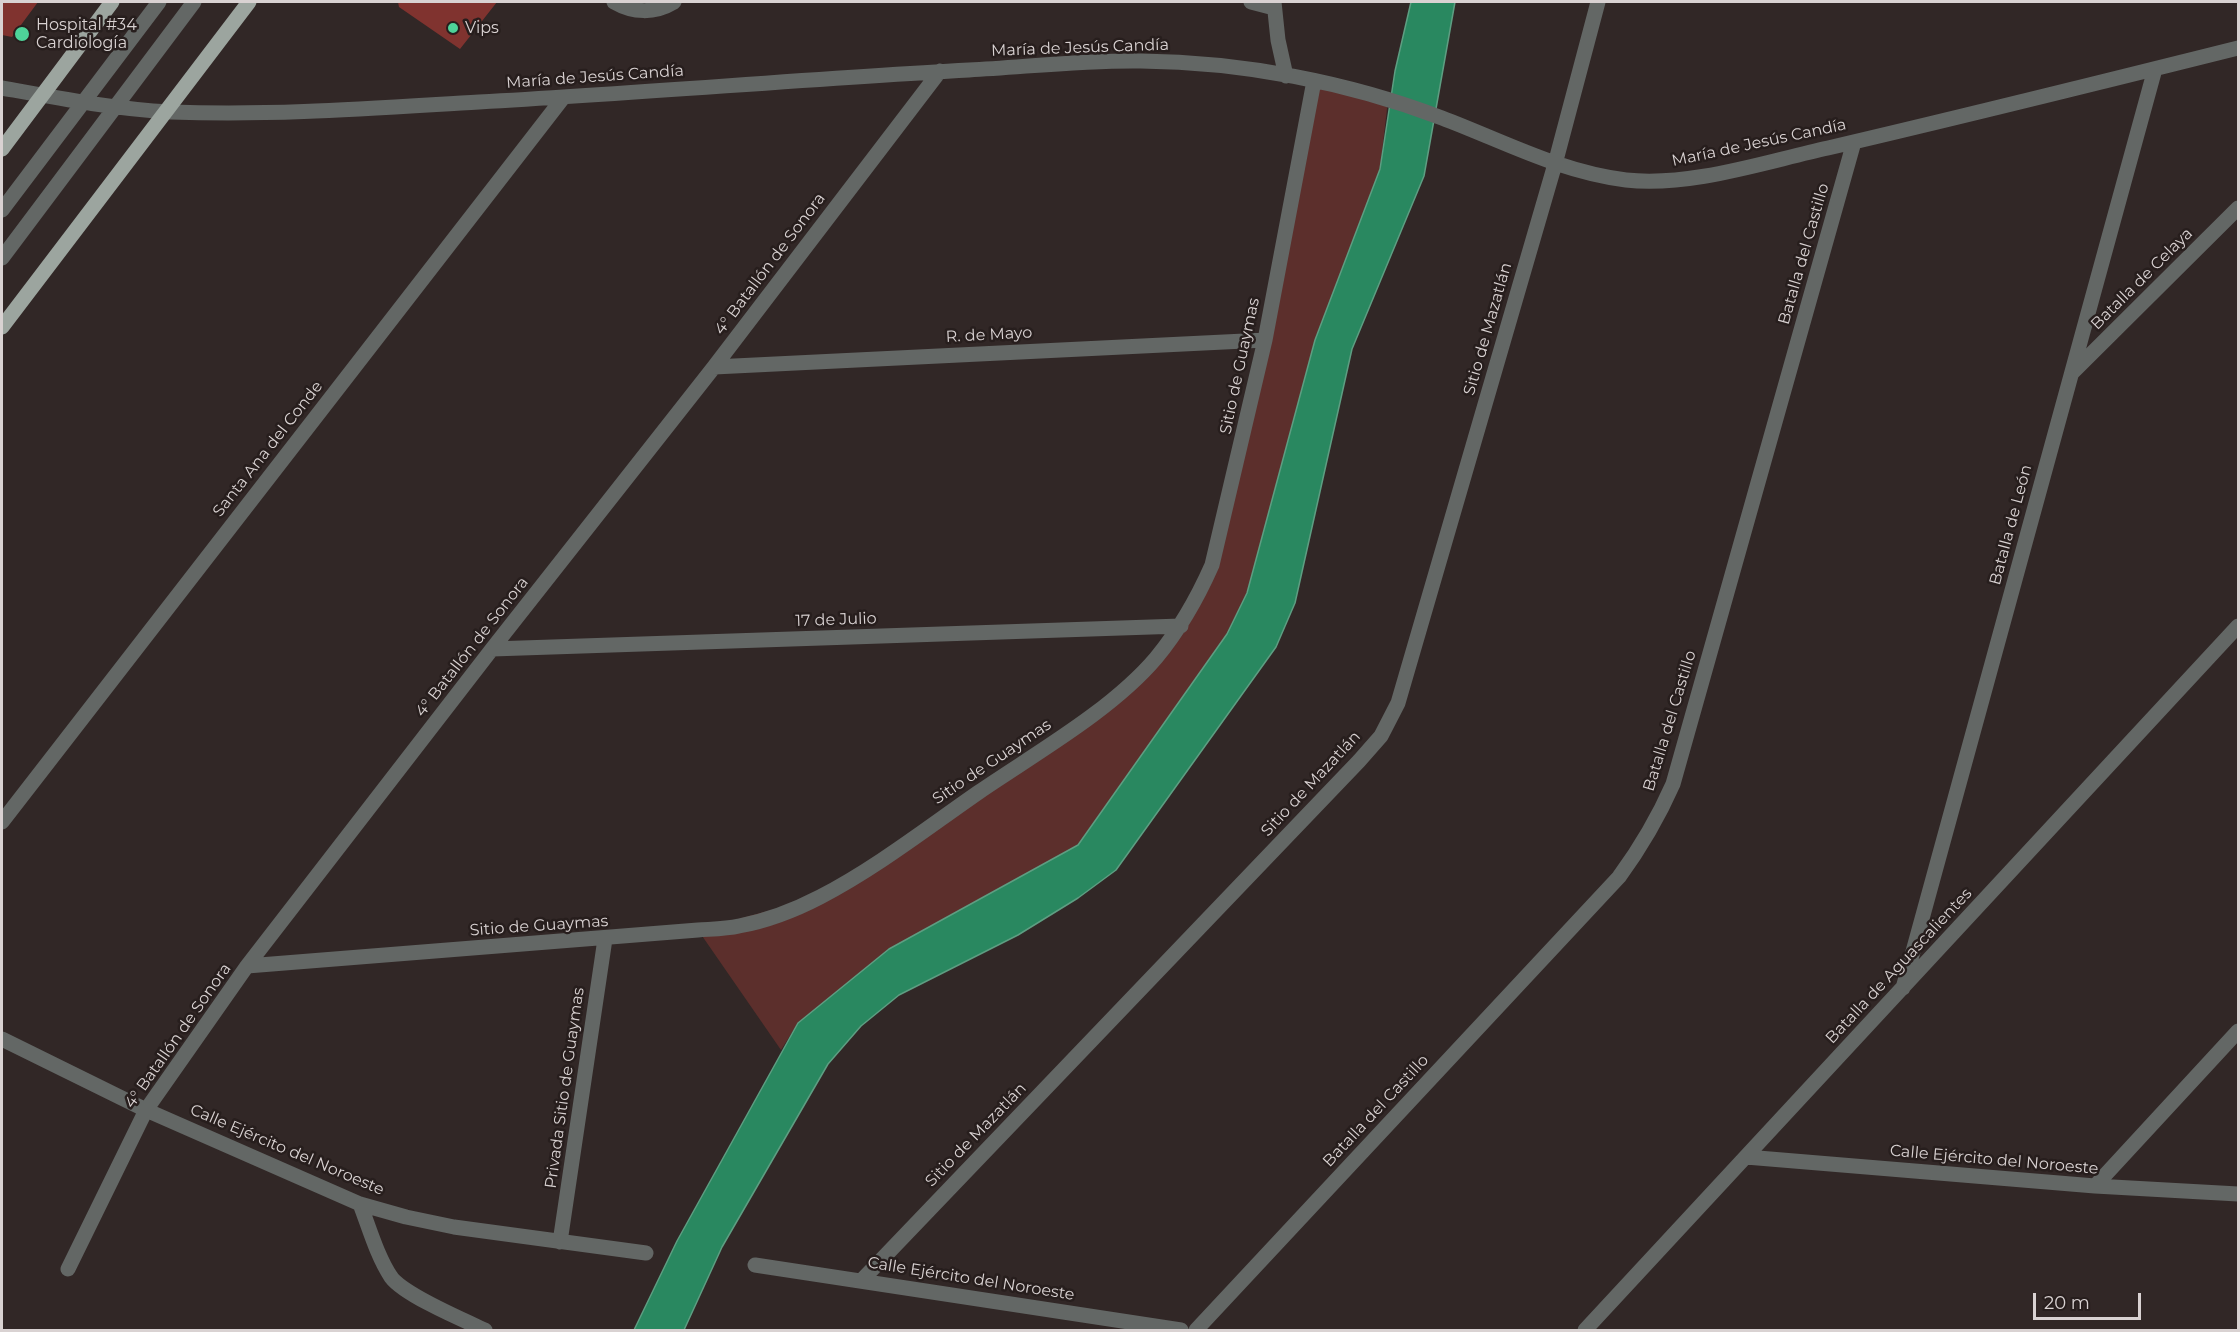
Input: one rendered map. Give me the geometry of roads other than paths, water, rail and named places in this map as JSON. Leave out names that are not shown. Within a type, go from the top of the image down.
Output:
[{"type":"main road","points":[[2,150],[112,2]]},
{"type":"main road","points":[[2,327],[249,2]]},
{"type":"street","points":[[2,210],[159,2]]},
{"type":"street","points":[[2,258],[194,2]]},
{"type":"street","points":[[614,2],[629,9],[644,11],[657,10],[674,2]]},
{"type":"street","points":[[1251,2],[1274,5],[1278,40],[1286,76]]},
{"type":"street","name":"Sitio de Mazatlán","points":[[862,1280],[1381,736],[1398,703],[1555,164],[1598,2]]},
{"type":"street","name":"María de Jesús Candía","points":[[2,88],[82,103],[165,112],[268,113],[563,98],[1136,60],[1219,66],[1314,81],[1388,100],[1439,117],[1555,164],[1598,176],[1634,181],[1670,181],[1712,174],[1854,142],[2238,48]]},
{"type":"street","name":"Batalla de León","points":[[1902,991],[2155,69]]},
{"type":"street","name":"4° Batallón de Sonora","points":[[68,1269],[146,1110],[248,966],[492,649],[714,367],[940,72]]},
{"type":"street","name":"Sitio de Guaymas","points":[[248,966],[605,939],[739,926],[780,915],[819,897],[877,862],[1071,729],[1118,694],[1155,658],[1181,626],[1197,600],[1212,565],[1265,340],[1314,81]]},
{"type":"street","name":"Santa Ana del Conde","points":[[2,822],[563,98]]},
{"type":"street","name":"Batalla del Castillo","points":[[1196,1330],[1619,877],[1659,816],[1672,784],[1854,142]]},
{"type":"street","name":"Batalla de Celaya","points":[[2071,374],[2238,208]]},
{"type":"street","name":"R. de Mayo","points":[[714,367],[1265,340]]},
{"type":"street","name":"17 de Julio","points":[[492,649],[1181,626]]},
{"type":"street","name":"Batalla de Aguascalientes","points":[[1585,1330],[1902,991],[2238,626]]},
{"type":"street","name":"Privada Sitio de Guaymas","points":[[560,1242],[605,939]]},
{"type":"street","points":[[2095,1186],[2238,1031]]},
{"type":"street","name":"Calle Ejército del Noroeste","points":[[2,1040],[146,1110],[360,1203],[406,1217],[454,1227],[646,1253]]},
{"type":"street","name":"Calle Ejército del Noroeste","points":[[1746,1157],[2095,1186],[2238,1194]]},
{"type":"street","points":[[360,1203],[392,1278],[417,1297],[485,1330]]},
{"type":"street","name":"Calle Ejército del Noroeste","points":[[755,1265],[1181,1330]]},
{"type":"place","name":"Vips","points":[[453,28]]},
{"type":"place","name":"Hospital #34 Cardiología","points":[[22,34]]}]
